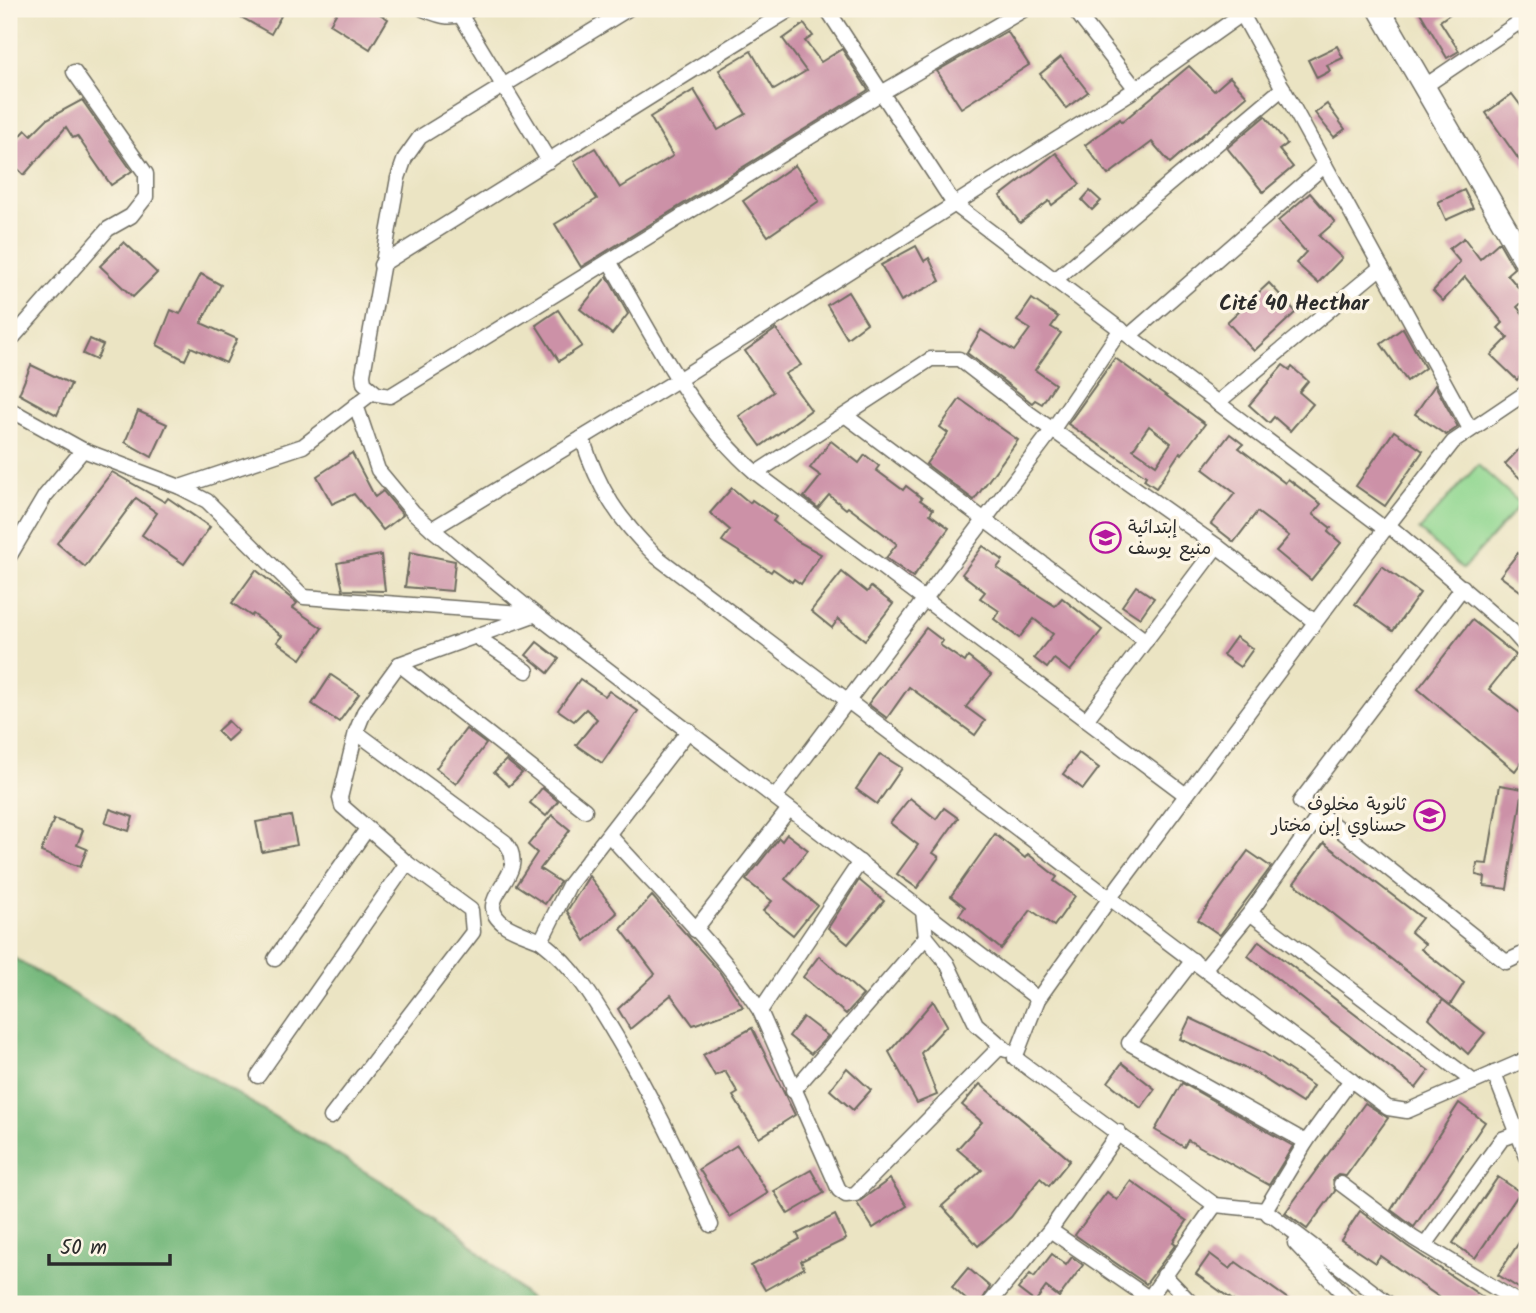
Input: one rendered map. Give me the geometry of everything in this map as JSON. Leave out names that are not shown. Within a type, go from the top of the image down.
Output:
[{"type":"main road","points":[[1380,9],[1527,264]]},
{"type":"street","points":[[423,9],[444,18],[466,13],[502,86],[549,161]]},
{"type":"street","points":[[628,9],[420,137],[410,150],[398,178],[363,374],[364,383],[373,392],[390,396],[883,92],[1025,9]]},
{"type":"street","points":[[381,265],[790,9]]},
{"type":"street","points":[[827,9],[954,204],[1217,403],[1387,527],[1463,587],[1527,648]]},
{"type":"street","points":[[1074,9],[1136,89]]},
{"type":"street","points":[[432,529],[679,379],[1136,89],[1246,11],[1283,88],[1470,429]]},
{"type":"street","points":[[1425,86],[1521,20]]},
{"type":"street","points":[[9,342],[108,229],[131,216],[146,197],[146,174],[74,72]]},
{"type":"street","points":[[1055,280],[1283,88]]},
{"type":"street","points":[[776,796],[1126,332],[1325,164]]},
{"type":"street","points":[[609,261],[679,379],[726,446],[756,473],[1186,795]]},
{"type":"street","points":[[1217,403],[1381,267]]},
{"type":"street","points":[[756,473],[931,359],[959,359],[1217,546],[1315,622]]},
{"type":"street","points":[[180,487],[303,446],[373,392]]},
{"type":"street","points":[[1015,1058],[1038,999],[1186,795],[1387,527],[1453,442],[1527,392]]},
{"type":"street","points":[[356,405],[378,470],[413,512],[432,529],[535,614],[1038,999]]},
{"type":"street","points":[[9,409],[83,450],[180,487],[207,501],[304,597],[535,614]]},
{"type":"street","points":[[846,416],[1146,641]]},
{"type":"street","points":[[582,438],[603,492],[631,531],[657,556],[1388,1108],[1407,1111],[1527,1059]]},
{"type":"street","points":[[9,557],[45,496],[83,450]]},
{"type":"street","points":[[1086,720],[1217,546]]},
{"type":"street","points":[[1463,587],[1300,802],[1320,814],[1506,962],[1527,952]]},
{"type":"street","points":[[331,1117],[473,932],[471,910],[407,863],[367,829],[349,813],[340,798],[356,732],[364,712],[399,664],[535,614]]},
{"type":"street","points":[[477,637],[527,671]]},
{"type":"street","points":[[399,664],[585,810]]},
{"type":"street","points":[[541,941],[569,885],[610,836],[689,730]]},
{"type":"street","points":[[356,732],[505,842],[513,852],[515,863],[496,895],[493,907],[496,916],[507,926],[541,941],[567,962],[585,984],[657,1105],[711,1225]]},
{"type":"street","points":[[695,930],[789,809]]},
{"type":"street","points":[[1306,1142],[1129,1043],[1199,964],[1250,913],[1320,814]]},
{"type":"street","points":[[275,959],[367,829]]},
{"type":"street","points":[[610,836],[726,964],[760,1011],[793,1091],[839,1190],[846,1195],[855,1194],[1001,1046]]},
{"type":"street","points":[[760,1011],[860,862]]},
{"type":"street","points":[[258,1076],[407,863]]},
{"type":"street","points":[[923,911],[926,937],[947,963],[976,1024],[1015,1058],[1215,1205],[1265,1210],[1389,1304]]},
{"type":"street","points":[[1250,913],[1474,1082]]},
{"type":"street","points":[[793,1091],[926,937]]},
{"type":"street","points":[[1493,1073],[1522,1132],[1527,1157]]},
{"type":"street","points":[[1265,1210],[1306,1142],[1352,1080]]},
{"type":"street","points":[[989,1304],[1050,1230],[1119,1132]]},
{"type":"street","points":[[1425,1245],[1502,1139],[1522,1132]]},
{"type":"street","points":[[1341,1184],[1425,1245],[1521,1304]]},
{"type":"street","points":[[1050,1230],[1146,1301],[1215,1205]]},
{"type":"street","points":[[1265,1210],[1353,1304]]},
{"type":"street","points":[[1164,1275],[1192,1304]]},
{"type":"green space","points":[[1478,465],[1521,504],[1463,569],[1419,530]]},
{"type":"green space","points":[[9,955],[446,1221],[535,1304],[9,1304]]},
{"type":"building","points":[[227,9],[268,9],[281,16],[271,34]]},
{"type":"building","points":[[339,9],[371,9],[388,19],[370,49],[330,24]]},
{"type":"building","points":[[1418,9],[1457,9],[1440,21],[1459,51],[1447,58]]},
{"type":"building","points":[[804,24],[813,36],[805,41],[821,62],[842,49],[868,90],[581,267],[555,224],[597,199],[574,161],[595,148],[620,188],[673,156],[650,117],[694,90],[718,130],[746,114],[719,70],[751,51],[774,90],[806,71],[783,39]]},
{"type":"building","points":[[1007,31],[1029,65],[961,108],[937,71]]},
{"type":"building","points":[[1337,46],[1343,58],[1327,65],[1330,71],[1317,78],[1308,60]]},
{"type":"building","points":[[1061,57],[1088,92],[1066,108],[1040,74]]},
{"type":"building","points":[[1189,66],[1214,91],[1230,77],[1247,96],[1170,163],[1152,142],[1108,175],[1085,145],[1120,119],[1122,122]]},
{"type":"building","points":[[1512,94],[1527,114],[1527,171],[1486,113]]},
{"type":"building","points":[[82,100],[132,171],[111,185],[77,136],[73,138],[66,127],[24,175],[9,160],[9,148],[26,130],[31,135],[47,119]]},
{"type":"building","points":[[1327,104],[1345,129],[1334,137],[1315,113]]},
{"type":"building","points":[[1265,116],[1287,144],[1279,150],[1293,167],[1263,192],[1227,148]]},
{"type":"building","points":[[1056,153],[1080,184],[1052,205],[1049,201],[1020,223],[1000,196]]},
{"type":"building","points":[[795,165],[819,201],[768,236],[743,201]]},
{"type":"building","points":[[1464,190],[1473,208],[1446,220],[1438,202]]},
{"type":"building","points":[[1090,191],[1101,201],[1092,210],[1082,200]]},
{"type":"building","points":[[1310,193],[1335,222],[1319,236],[1342,258],[1318,283],[1296,263],[1306,252],[1278,221]]},
{"type":"building","points":[[1464,238],[1480,259],[1499,242],[1514,268],[1507,274],[1527,298],[1517,307],[1527,318],[1527,369],[1517,380],[1491,355],[1508,338],[1498,328],[1503,323],[1465,277],[1443,301],[1433,291],[1460,262],[1449,249]]},
{"type":"building","points":[[124,242],[157,273],[133,297],[100,266]]},
{"type":"building","points":[[916,246],[924,261],[929,258],[940,281],[901,301],[881,265]]},
{"type":"building","points":[[201,274],[221,285],[201,323],[237,339],[226,363],[191,347],[185,360],[157,345],[171,310],[180,314]]},
{"type":"building","points":[[607,276],[628,314],[612,334],[580,309]]},
{"type":"building","points":[[1269,283],[1296,312],[1254,351],[1227,322]]},
{"type":"building","points":[[848,292],[867,323],[847,338],[827,305]]},
{"type":"building","points":[[1032,299],[1058,317],[1051,327],[1061,333],[1035,370],[1055,384],[1042,404],[1035,400],[1032,403],[967,353],[981,330],[1014,351],[1030,329],[1017,321]]},
{"type":"building","points":[[558,310],[582,346],[559,361],[536,325]]},
{"type":"building","points":[[1403,328],[1425,368],[1407,381],[1381,344]]},
{"type":"building","points":[[776,329],[801,365],[785,374],[811,410],[761,446],[739,416],[773,392],[745,351]]},
{"type":"building","points":[[90,339],[103,345],[96,360],[83,354]]},
{"type":"building","points":[[1115,358],[1205,424],[1182,454],[1180,452],[1156,488],[1144,480],[1146,476],[1068,424]],"holes":[[[1149,426],[1171,443],[1156,465],[1133,449]]]},
{"type":"building","points":[[31,365],[71,384],[57,415],[19,394]]},
{"type":"building","points":[[1283,365],[1290,370],[1292,367],[1308,381],[1299,392],[1313,404],[1290,431],[1274,417],[1269,423],[1249,405]]},
{"type":"building","points":[[1435,385],[1458,427],[1446,435],[1415,414]]},
{"type":"building","points":[[960,399],[1018,440],[974,500],[926,464],[948,433],[940,427]]},
{"type":"building","points":[[138,411],[167,424],[152,457],[125,442]]},
{"type":"building","points":[[1394,431],[1423,451],[1385,506],[1356,486]]},
{"type":"building","points":[[1230,434],[1243,444],[1239,448],[1285,483],[1288,479],[1321,504],[1313,514],[1331,528],[1328,532],[1341,543],[1311,580],[1276,551],[1289,536],[1257,512],[1234,542],[1211,524],[1235,493],[1203,469]]},
{"type":"building","points":[[831,441],[859,463],[865,455],[879,466],[876,470],[903,490],[906,486],[922,498],[920,500],[933,509],[930,514],[949,528],[913,577],[886,558],[897,544],[848,507],[846,509],[829,495],[818,508],[804,497],[821,476],[810,468]]},
{"type":"building","points":[[1527,441],[1527,485],[1505,464]]},
{"type":"building","points":[[352,453],[375,497],[383,491],[403,515],[383,530],[354,494],[332,504],[317,476]]},
{"type":"building","points":[[112,472],[165,502],[168,498],[210,527],[184,564],[142,535],[157,513],[136,498],[85,567],[57,543]]},
{"type":"building","points":[[732,488],[750,503],[752,500],[776,517],[773,521],[797,541],[821,554],[801,584],[794,579],[792,582],[773,569],[771,572],[722,541],[730,530],[710,513]]},
{"type":"building","points":[[983,546],[1003,560],[997,568],[1055,606],[1062,598],[1102,630],[1070,671],[1054,659],[1047,668],[1034,658],[1053,634],[1034,619],[1019,638],[994,619],[999,611],[980,598],[985,592],[962,574]]},
{"type":"building","points":[[410,552],[455,561],[452,591],[405,587]]},
{"type":"building","points":[[1518,553],[1527,560],[1527,596],[1500,576]]},
{"type":"building","points":[[381,555],[385,591],[343,590],[337,563]]},
{"type":"building","points":[[1382,566],[1420,593],[1393,631],[1355,604]]},
{"type":"building","points":[[256,570],[297,603],[293,608],[322,628],[301,659],[277,642],[282,636],[253,614],[251,616],[232,603]]},
{"type":"building","points":[[842,572],[867,592],[871,587],[893,604],[865,640],[838,619],[832,628],[811,611]]},
{"type":"building","points":[[1136,586],[1154,598],[1140,618],[1122,606]]},
{"type":"building","points":[[1472,620],[1516,655],[1489,689],[1527,718],[1527,754],[1515,771],[1418,689]]},
{"type":"building","points":[[926,628],[943,641],[940,645],[965,662],[968,657],[991,675],[966,707],[985,721],[975,735],[909,687],[887,718],[868,704]]},
{"type":"building","points":[[1236,637],[1253,649],[1240,667],[1223,655]]},
{"type":"building","points":[[537,642],[559,659],[548,673],[526,655]]},
{"type":"building","points":[[331,675],[359,694],[339,722],[312,704]]},
{"type":"building","points":[[580,679],[605,696],[609,691],[638,711],[602,763],[576,745],[597,719],[586,709],[574,721],[558,710]]},
{"type":"building","points":[[228,721],[238,731],[227,741],[217,731]]},
{"type":"building","points":[[466,729],[486,744],[456,784],[436,768]]},
{"type":"building","points":[[1079,753],[1099,768],[1083,789],[1063,774]]},
{"type":"building","points":[[880,754],[902,768],[877,804],[856,789]]},
{"type":"building","points":[[506,760],[522,773],[509,786],[494,772]]},
{"type":"building","points":[[1500,785],[1523,789],[1507,889],[1484,886],[1485,877],[1476,875],[1477,863],[1487,864]]},
{"type":"building","points":[[542,788],[558,801],[546,816],[530,803]]},
{"type":"building","points":[[910,798],[936,819],[944,808],[958,818],[933,853],[939,857],[917,888],[897,874],[918,845],[890,823]]},
{"type":"building","points":[[110,809],[133,817],[129,831],[105,823]]},
{"type":"building","points":[[552,815],[570,830],[540,869],[560,882],[545,904],[516,885],[537,853],[528,845]]},
{"type":"building","points":[[291,816],[297,845],[262,852],[256,822]]},
{"type":"building","points":[[54,819],[83,830],[77,845],[87,849],[80,867],[41,852]]},
{"type":"building","points":[[787,834],[808,850],[785,879],[817,905],[793,935],[763,911],[772,901],[746,880],[779,838],[782,841]]},
{"type":"building","points":[[995,834],[1025,858],[1028,854],[1057,877],[1054,881],[1075,896],[1054,926],[1031,910],[1001,949],[959,915],[965,907],[951,896]]},
{"type":"building","points":[[1324,843],[1422,918],[1411,932],[1425,944],[1421,949],[1464,983],[1450,1005],[1294,883]]},
{"type":"building","points":[[1248,851],[1271,867],[1220,935],[1198,920]]},
{"type":"building","points":[[589,876],[617,913],[585,941],[567,911]]},
{"type":"building","points":[[859,880],[884,901],[848,944],[828,928]]},
{"type":"building","points":[[652,896],[719,971],[743,1007],[693,1025],[671,995],[630,1029],[618,1009],[655,974],[621,929]]},
{"type":"building","points":[[1259,941],[1429,1071],[1416,1088],[1248,956]]},
{"type":"building","points":[[819,956],[863,995],[846,1014],[803,977]]},
{"type":"building","points":[[1443,1000],[1485,1033],[1468,1054],[1429,1018]]},
{"type":"building","points":[[933,1001],[947,1025],[921,1053],[937,1095],[917,1103],[889,1052]]},
{"type":"building","points":[[803,1017],[828,1036],[811,1054],[789,1036]]},
{"type":"building","points":[[1190,1018],[1264,1053],[1313,1086],[1302,1103],[1255,1073],[1180,1039]]},
{"type":"building","points":[[752,1028],[795,1115],[759,1138],[733,1096],[738,1093],[725,1071],[715,1076],[703,1055]]},
{"type":"building","points":[[1122,1063],[1155,1089],[1141,1108],[1108,1082]]},
{"type":"building","points":[[847,1068],[871,1090],[853,1110],[830,1090]]},
{"type":"building","points":[[1182,1083],[1293,1146],[1269,1185],[1188,1140],[1184,1147],[1155,1130]]},
{"type":"building","points":[[980,1084],[1070,1160],[1049,1186],[1040,1178],[1011,1217],[978,1246],[942,1206],[982,1170],[957,1149],[982,1122],[962,1105]]},
{"type":"building","points":[[1365,1103],[1388,1118],[1346,1176],[1338,1175],[1333,1179],[1335,1191],[1307,1229],[1285,1213]]},
{"type":"building","points":[[1459,1103],[1485,1122],[1414,1227],[1391,1210]]},
{"type":"building","points":[[737,1145],[768,1193],[730,1217],[699,1169]]},
{"type":"building","points":[[811,1170],[824,1193],[788,1214],[774,1191]]},
{"type":"building","points":[[1498,1177],[1520,1192],[1475,1258],[1453,1243]]},
{"type":"building","points":[[890,1179],[907,1206],[873,1228],[857,1203]]},
{"type":"building","points":[[1131,1181],[1187,1221],[1173,1242],[1176,1244],[1146,1284],[1075,1235],[1107,1192],[1117,1200]]},
{"type":"building","points":[[1360,1211],[1493,1304],[1449,1304],[1380,1256],[1375,1263],[1341,1240]]},
{"type":"building","points":[[835,1215],[846,1239],[801,1261],[804,1268],[765,1290],[751,1266],[800,1239],[797,1234]]},
{"type":"building","points":[[1527,1230],[1527,1279],[1520,1289],[1498,1275]]},
{"type":"building","points":[[1052,1254],[1066,1265],[1072,1257],[1083,1265],[1059,1297],[1046,1287],[1035,1302],[1018,1289],[1030,1274],[1034,1277]]},
{"type":"building","points":[[1210,1254],[1230,1269],[1236,1262],[1295,1304],[1238,1304],[1196,1274]]},
{"type":"building","points":[[968,1268],[990,1287],[980,1304],[971,1304],[952,1287]]},
{"type":"place","name":"إبتدائية منيع يوسف","points":[[1105,538]]},
{"type":"place","name":"ثانوية مخلوف حسناوي إبن مختار","points":[[1429,815]]},
{"type":"district","name":"Cité 40 Hecthar","points":[[1294,304]]}]
